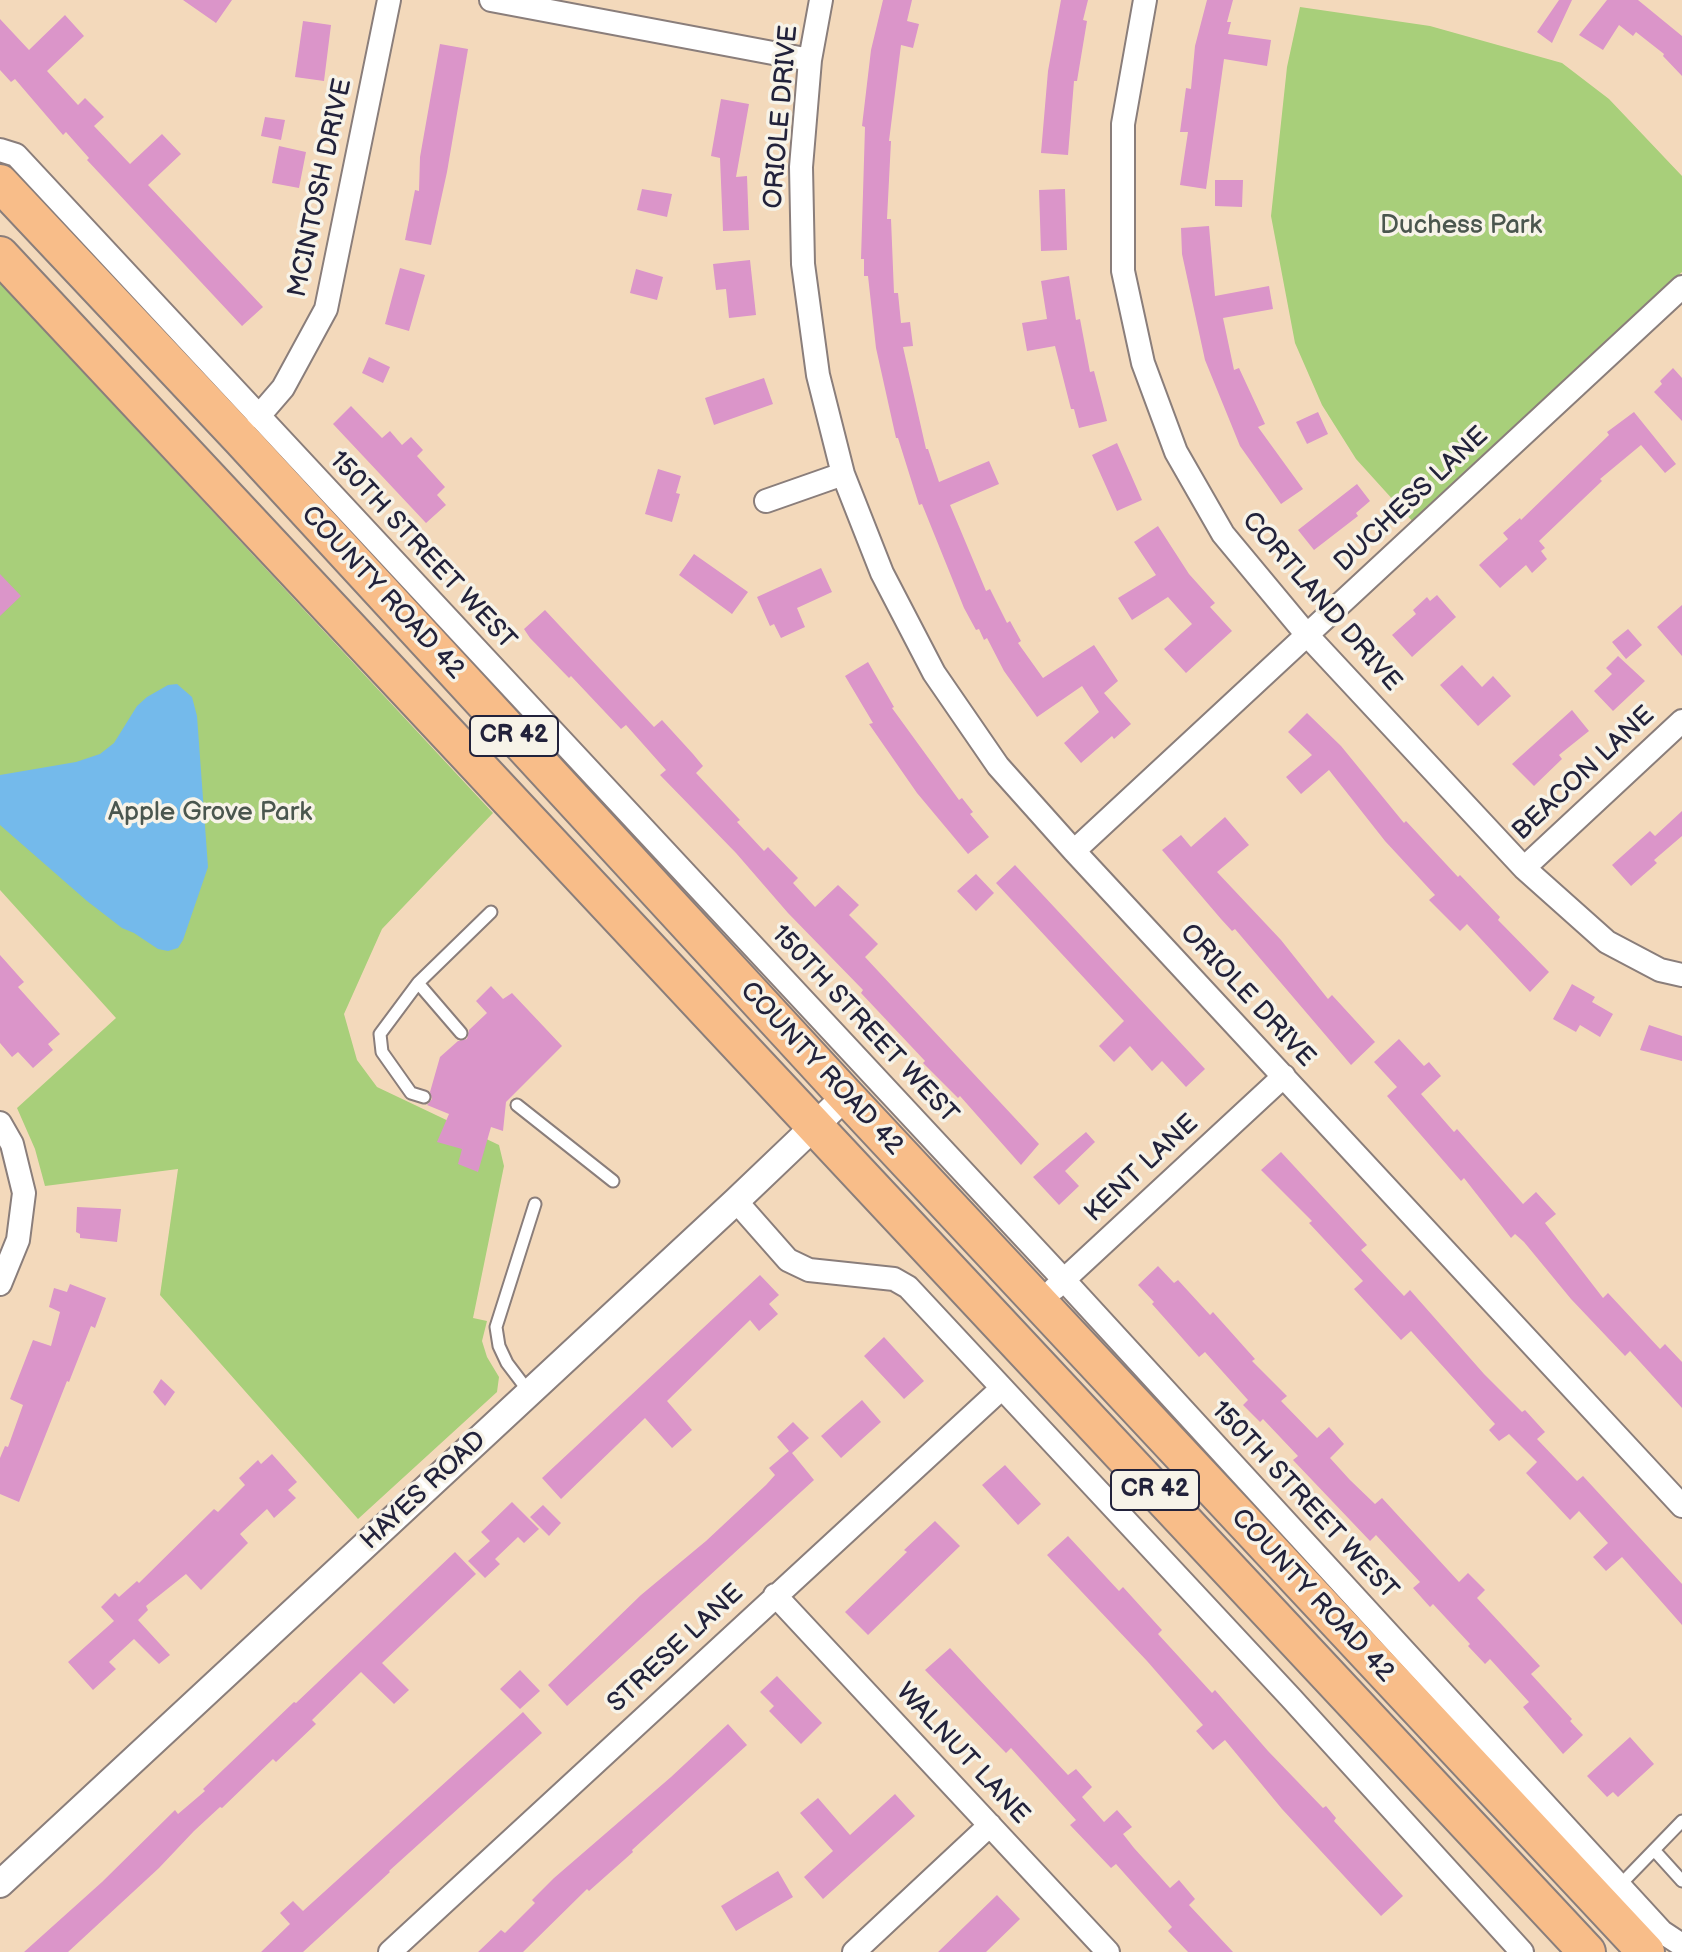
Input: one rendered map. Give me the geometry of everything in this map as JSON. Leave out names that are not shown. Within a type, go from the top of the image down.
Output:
[{"type":"highway","name":"COUNTY ROAD 42","points":[[0,183],[240,438],[846,1096],[1052,1292],[1646,1952]]},
{"type":"highway","name":"COUNTY ROAD 42","points":[[0,255],[1587,1952]]},
{"type":"street","name":"MCINTOSH DRIVE","points":[[258,417],[283,388],[326,309],[389,0]]},
{"type":"street","points":[[491,0],[810,60]]},
{"type":"street","name":"ORIOLE DRIVE","points":[[821,0],[810,60],[801,167],[803,264],[818,375],[843,474],[882,573],[934,673],[998,766],[1074,851],[1682,1506]]},
{"type":"street","name":"CORTLAND DRIVE","points":[[1145,0],[1123,124],[1123,271],[1143,363],[1176,452],[1223,534],[1307,635],[1524,868],[1607,942],[1660,970],[1682,975]]},
{"type":"street","name":"150TH STREET WEST","points":[[0,150],[16,155],[258,417],[1052,1292],[1662,1932],[1682,1945]]},
{"type":"street","name":"DUCHESS LANE","points":[[1074,851],[1682,287]]},
{"type":"street","points":[[766,501],[843,474]]},
{"type":"street","name":"BEACON LANE","points":[[1524,868],[1682,721]]},
{"type":"street","name":"KENT LANE","points":[[1052,1292],[1284,1076]]},
{"type":"street","name":"HAYES ROAD","points":[[0,1884],[846,1096]]},
{"type":"street","points":[[0,1123],[12,1144],[24,1193],[18,1240],[0,1284]]},
{"type":"street","points":[[736,1201],[788,1260],[809,1270],[894,1279],[908,1287],[1302,1710],[1522,1952]]},
{"type":"street","name":"STRESE LANE","points":[[390,1952],[1001,1389]]},
{"type":"street","name":"WALNUT LANE","points":[[775,1595],[1108,1952]]},
{"type":"street","points":[[854,1952],[990,1825]]},
{"type":"lane","points":[[424,1097],[411,1093],[382,1052],[380,1034],[418,983],[491,912]]},
{"type":"lane","points":[[418,983],[461,1033]]},
{"type":"lane","points":[[517,1105],[613,1181]]},
{"type":"lane","points":[[530,1393],[507,1363],[499,1346],[496,1327],[535,1204]]},
{"type":"lane","points":[[1619,1886],[1682,1821]]},
{"type":"lane","points":[[1654,1850],[1682,1881]]},
{"type":"green space","name":"Duchess Park","points":[[1300,7],[1430,26],[1562,63],[1609,99],[1682,176],[1682,272],[1414,523],[1356,459],[1322,405],[1295,343],[1271,216],[1287,67]]},
{"type":"green space","name":"Apple Grove Park","points":[[0,283],[493,813],[382,929],[344,1014],[357,1060],[377,1087],[499,1145],[504,1166],[473,1318],[487,1321],[482,1341],[499,1377],[497,1392],[358,1519],[160,1295],[178,1169],[45,1186],[35,1149],[17,1108],[116,1018],[0,890]]},
{"type":"water","points":[[177,684],[192,697],[197,716],[208,867],[183,940],[178,948],[168,951],[158,949],[122,928],[0,825],[0,775],[76,762],[100,754],[114,743],[137,706],[168,685]]},
{"type":"building","points":[[183,0],[232,0],[216,23]]},
{"type":"building","points":[[883,0],[912,0],[907,21],[919,24],[913,48],[901,45],[889,141],[887,219],[891,219],[894,293],[898,293],[901,323],[910,322],[913,346],[903,347],[926,449],[939,482],[989,461],[999,484],[950,505],[986,591],[990,589],[1007,623],[1010,621],[1021,641],[1018,643],[1043,678],[1094,645],[1118,681],[1104,693],[1131,724],[1081,763],[1064,743],[1099,712],[1082,686],[1037,717],[1004,671],[987,638],[984,640],[979,629],[976,630],[964,608],[922,504],[919,505],[896,438],[876,348],[868,276],[864,276],[864,259],[861,259],[865,127],[862,126],[871,50]]},
{"type":"building","points":[[1061,0],[1088,0],[1077,81],[1074,81],[1068,155],[1041,153],[1048,71]]},
{"type":"building","points":[[1207,0],[1233,0],[1227,22],[1231,22],[1228,34],[1271,40],[1267,66],[1224,59],[1206,189],[1180,185],[1188,132],[1180,132],[1186,88],[1191,89],[1195,46]]},
{"type":"building","points":[[1559,0],[1572,0],[1552,43],[1537,32]]},
{"type":"building","points":[[1607,0],[1638,0],[1682,36],[1682,76],[1664,54],[1636,32],[1633,36],[1619,25],[1603,50],[1579,35]]},
{"type":"building","points":[[65,15],[84,36],[47,71],[78,105],[85,98],[104,117],[94,126],[130,164],[162,134],[181,154],[148,185],[263,307],[242,326],[87,160],[89,158],[66,132],[63,135],[15,79],[11,82],[0,70],[0,19],[29,50]]},
{"type":"building","points":[[303,21],[331,25],[324,81],[295,77]]},
{"type":"building","points":[[440,44],[468,49],[431,245],[405,240],[415,190],[419,191],[420,157]]},
{"type":"building","points":[[721,99],[749,104],[736,177],[747,176],[749,230],[723,231],[720,158],[711,156]]},
{"type":"building","points":[[265,117],[285,120],[281,140],[261,136]]},
{"type":"building","points":[[279,146],[306,152],[299,188],[272,183]]},
{"type":"building","points":[[1215,180],[1243,180],[1242,207],[1215,206]]},
{"type":"building","points":[[642,189],[672,194],[667,217],[637,210]]},
{"type":"building","points":[[1065,189],[1067,250],[1041,251],[1039,190]]},
{"type":"building","points":[[1209,226],[1215,296],[1269,286],[1273,309],[1223,318],[1234,370],[1239,368],[1265,424],[1258,427],[1303,489],[1281,504],[1240,446],[1205,360],[1182,254],[1181,228]]},
{"type":"building","points":[[750,260],[756,315],[729,318],[726,289],[716,290],[713,264]]},
{"type":"building","points":[[400,268],[425,275],[409,331],[385,324]]},
{"type":"building","points":[[636,269],[663,277],[657,300],[630,293]]},
{"type":"building","points":[[1069,276],[1076,320],[1080,319],[1090,372],[1094,371],[1107,421],[1079,428],[1055,346],[1027,351],[1022,323],[1047,319],[1041,281]]},
{"type":"building","points":[[369,357],[390,367],[383,383],[362,373]]},
{"type":"building","points":[[1673,368],[1682,378],[1682,421],[1654,392]]},
{"type":"building","points":[[764,378],[773,404],[714,425],[705,398]]},
{"type":"building","points":[[351,406],[382,438],[390,431],[402,445],[411,437],[423,450],[417,456],[445,487],[437,495],[446,505],[426,523],[333,424]]},
{"type":"building","points":[[1318,412],[1328,434],[1307,444],[1296,422]]},
{"type":"building","points":[[1634,412],[1676,464],[1665,473],[1641,445],[1600,479],[1602,481],[1539,541],[1545,548],[1541,551],[1547,559],[1532,573],[1526,565],[1500,588],[1479,565],[1508,539],[1503,533],[1521,520],[1609,435],[1607,432]]},
{"type":"building","points":[[1117,443],[1142,500],[1117,511],[1092,455]]},
{"type":"building","points":[[658,469],[681,476],[676,493],[680,494],[672,522],[645,514]]},
{"type":"building","points":[[1357,484],[1370,501],[1356,513],[1358,516],[1314,550],[1298,530]]},
{"type":"building","points":[[1158,526],[1189,574],[1215,603],[1210,607],[1232,631],[1186,673],[1164,649],[1192,624],[1168,597],[1132,620],[1118,598],[1156,575],[1134,542]]},
{"type":"building","points":[[694,554],[748,592],[732,614],[679,575]]},
{"type":"building","points":[[821,568],[832,592],[797,608],[805,627],[781,638],[774,624],[770,626],[757,597]]},
{"type":"building","points":[[0,574],[21,596],[0,616]]},
{"type":"building","points":[[1437,595],[1456,617],[1412,657],[1392,635],[1416,614],[1413,610],[1427,597],[1430,601]]},
{"type":"building","points":[[1682,605],[1682,656],[1657,627]]},
{"type":"building","points":[[545,610],[654,727],[662,720],[693,754],[703,766],[696,773],[764,851],[768,847],[798,878],[793,883],[815,907],[838,885],[859,905],[849,915],[878,944],[865,957],[1039,1144],[1021,1165],[960,1096],[958,1098],[923,1063],[925,1061],[861,993],[863,990],[660,775],[666,770],[626,725],[621,729],[530,638],[524,629]]},
{"type":"building","points":[[1628,629],[1642,645],[1626,659],[1612,642]]},
{"type":"building","points":[[1618,656],[1645,681],[1613,711],[1594,691],[1612,674],[1606,668]]},
{"type":"building","points":[[868,662],[892,708],[989,837],[968,854],[917,793],[869,724],[873,723],[845,676]]},
{"type":"building","points":[[1462,665],[1482,687],[1493,676],[1511,696],[1478,726],[1440,685]]},
{"type":"building","points":[[1572,710],[1589,731],[1559,755],[1562,759],[1534,786],[1512,764]]},
{"type":"building","points":[[1307,713],[1341,746],[1404,823],[1406,821],[1458,877],[1460,875],[1500,917],[1498,920],[1549,972],[1530,992],[1467,924],[1460,931],[1429,900],[1435,895],[1385,841],[1329,770],[1301,794],[1286,777],[1312,755],[1288,732]]},
{"type":"building","points":[[1682,811],[1682,836],[1654,860],[1657,863],[1631,886],[1612,865],[1650,831],[1655,836]]},
{"type":"building","points":[[1225,817],[1249,845],[1217,872],[1281,940],[1328,999],[1332,995],[1375,1042],[1351,1065],[1235,929],[1232,931],[1162,850],[1181,835],[1191,847]]},
{"type":"building","points":[[1015,865],[1205,1069],[1186,1087],[1162,1061],[1152,1071],[1130,1046],[1114,1062],[1099,1046],[1124,1021],[996,883]]},
{"type":"building","points":[[976,874],[994,893],[976,911],[957,891]]},
{"type":"building","points":[[0,955],[24,982],[18,987],[60,1034],[48,1044],[53,1050],[33,1068],[18,1052],[12,1057],[0,1043]]},
{"type":"building","points":[[1572,984],[1595,997],[1592,1002],[1613,1014],[1600,1037],[1580,1025],[1576,1032],[1553,1019]]},
{"type":"building","points":[[491,986],[503,999],[512,993],[562,1046],[506,1102],[503,1131],[491,1127],[478,1172],[458,1164],[462,1149],[437,1142],[449,1114],[427,1105],[432,1099],[430,1092],[440,1057],[458,1041],[467,1039],[469,1030],[487,1013],[476,1001]]},
{"type":"building","points":[[1649,1025],[1682,1036],[1682,1061],[1640,1050]]},
{"type":"building","points":[[1399,1039],[1424,1066],[1429,1062],[1441,1076],[1421,1094],[1454,1132],[1457,1129],[1523,1204],[1536,1192],[1556,1214],[1545,1223],[1603,1298],[1608,1293],[1660,1349],[1665,1344],[1682,1362],[1682,1408],[1630,1351],[1625,1356],[1571,1299],[1524,1242],[1515,1234],[1511,1238],[1464,1178],[1461,1181],[1387,1096],[1397,1087],[1374,1062]]},
{"type":"building","points":[[1086,1132],[1095,1142],[1065,1171],[1079,1186],[1059,1205],[1033,1177]]},
{"type":"building","points":[[1281,1152],[1367,1245],[1361,1250],[1404,1296],[1410,1290],[1484,1374],[1545,1432],[1537,1439],[1577,1481],[1583,1476],[1682,1584],[1682,1625],[1622,1557],[1606,1571],[1593,1557],[1608,1543],[1579,1511],[1570,1520],[1526,1473],[1537,1462],[1509,1434],[1499,1441],[1489,1430],[1495,1424],[1411,1331],[1401,1340],[1354,1289],[1363,1281],[1309,1223],[1312,1221],[1261,1170]]},
{"type":"building","points":[[77,1207],[121,1209],[117,1242],[80,1238],[76,1232]]},
{"type":"building","points":[[1158,1266],[1174,1283],[1178,1280],[1210,1315],[1213,1312],[1255,1359],[1252,1361],[1287,1396],[1281,1401],[1317,1438],[1329,1427],[1344,1444],[1330,1458],[1350,1480],[1375,1504],[1382,1498],[1459,1582],[1468,1573],[1485,1590],[1477,1598],[1540,1666],[1531,1674],[1583,1735],[1563,1754],[1523,1707],[1529,1702],[1490,1659],[1485,1664],[1433,1604],[1430,1607],[1413,1588],[1420,1582],[1376,1535],[1370,1541],[1293,1460],[1298,1456],[1263,1419],[1260,1422],[1243,1405],[1248,1400],[1205,1352],[1199,1357],[1152,1304],[1154,1302],[1138,1285]]},
{"type":"building","points":[[760,1275],[779,1295],[769,1304],[778,1314],[759,1331],[750,1320],[667,1401],[692,1430],[672,1448],[645,1418],[561,1499],[542,1478]]},
{"type":"building","points":[[70,1284],[106,1298],[95,1328],[91,1326],[67,1381],[19,1502],[0,1494],[0,1458],[5,1446],[8,1447],[23,1405],[10,1399],[33,1340],[51,1346],[60,1312],[49,1307],[54,1288],[67,1292]]},
{"type":"building","points":[[884,1337],[924,1381],[904,1399],[864,1356]]},
{"type":"building","points":[[161,1379],[175,1392],[165,1406],[153,1392]]},
{"type":"building","points":[[862,1400],[881,1422],[841,1458],[821,1436]]},
{"type":"building","points":[[793,1422],[809,1438],[792,1453],[814,1480],[567,1706],[548,1685],[641,1595],[706,1541],[766,1485],[775,1475],[769,1468],[789,1451],[777,1437]]},
{"type":"building","points":[[272,1454],[297,1482],[288,1490],[296,1498],[274,1518],[267,1509],[240,1534],[248,1543],[201,1590],[186,1574],[146,1606],[148,1610],[138,1620],[170,1655],[159,1664],[134,1639],[109,1662],[116,1669],[93,1690],[68,1662],[114,1621],[101,1607],[115,1593],[119,1597],[137,1581],[139,1583],[214,1509],[218,1512],[245,1485],[239,1478],[258,1460],[261,1464]]},
{"type":"building","points":[[1005,1465],[1041,1504],[1018,1525],[982,1485]]},
{"type":"building","points":[[512,1502],[539,1529],[524,1543],[518,1537],[495,1559],[500,1564],[485,1578],[468,1561],[490,1541],[481,1532]]},
{"type":"building","points":[[543,1505],[561,1523],[549,1536],[530,1517]]},
{"type":"building","points":[[935,1521],[960,1546],[868,1635],[845,1612]]},
{"type":"building","points":[[1068,1536],[1119,1591],[1123,1587],[1162,1630],[1158,1634],[1212,1693],[1215,1690],[1323,1808],[1326,1806],[1336,1818],[1334,1821],[1403,1896],[1381,1916],[1282,1809],[1225,1740],[1213,1750],[1196,1731],[1203,1725],[1047,1555]]},
{"type":"building","points":[[455,1552],[476,1574],[382,1663],[409,1690],[394,1704],[361,1672],[312,1720],[316,1724],[276,1762],[273,1759],[220,1807],[68,1952],[24,1952],[102,1882],[175,1810],[178,1814],[205,1791],[203,1789],[294,1702]]},
{"type":"building","points":[[950,1648],[1068,1775],[1076,1769],[1092,1787],[1082,1797],[1104,1822],[1117,1810],[1132,1827],[1123,1834],[1134,1848],[1170,1888],[1179,1880],[1195,1899],[1189,1905],[1233,1952],[1188,1952],[1168,1931],[1172,1927],[1116,1864],[1111,1868],[1070,1825],[1076,1820],[1011,1748],[1006,1753],[925,1670]]},
{"type":"building","points":[[520,1670],[540,1691],[520,1709],[500,1689]]},
{"type":"building","points":[[777,1676],[822,1723],[801,1744],[769,1711],[774,1706],[760,1692]]},
{"type":"building","points":[[523,1712],[542,1733],[303,1952],[261,1952],[290,1924],[280,1913],[293,1901],[303,1911]]},
{"type":"building","points":[[728,1724],[747,1745],[633,1852],[589,1891],[587,1889],[523,1952],[478,1952],[501,1930],[505,1933],[535,1903],[532,1900],[554,1878]]},
{"type":"building","points":[[1630,1737],[1654,1764],[1618,1797],[1613,1792],[1607,1797],[1587,1776]]},
{"type":"building","points":[[895,1794],[915,1816],[823,1899],[804,1877],[833,1851],[800,1813],[818,1798],[850,1835]]},
{"type":"building","points":[[778,1871],[793,1897],[736,1931],[721,1906]]},
{"type":"building","points":[[997,1895],[1020,1919],[986,1952],[938,1952]]}]
